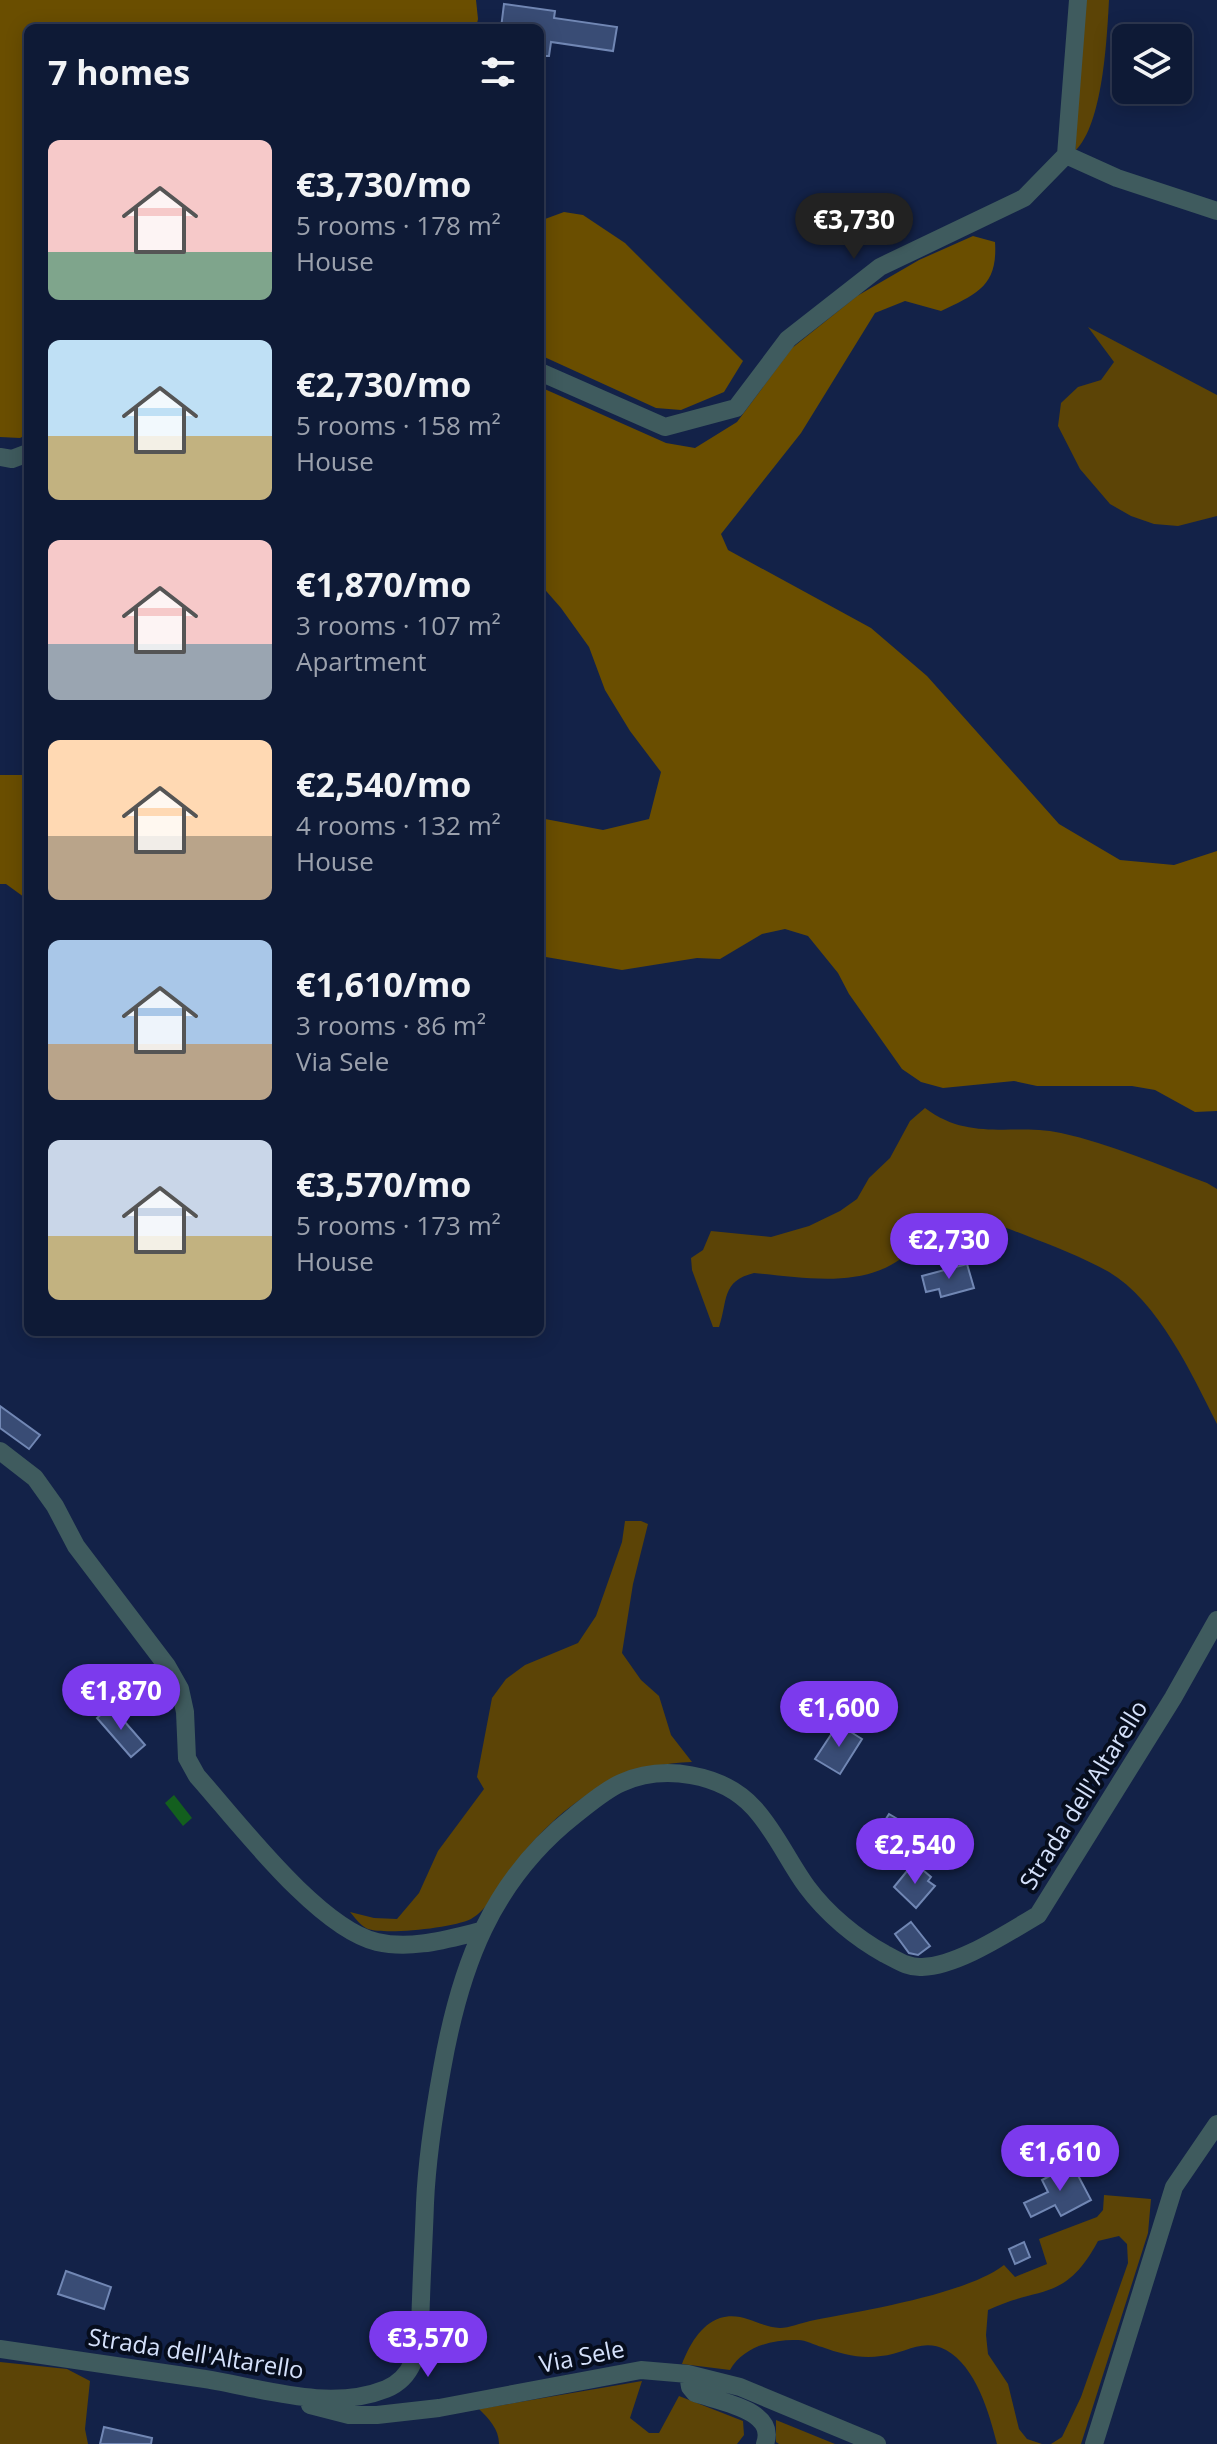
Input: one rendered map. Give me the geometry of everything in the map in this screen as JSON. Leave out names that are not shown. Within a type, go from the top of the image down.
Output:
[{"type":"street","points":[[544,374],[665,427],[736,408],[788,339],[880,267],[1024,198],[1066,155],[1078,0]]},
{"type":"street","points":[[1066,155],[1117,178],[1217,211]]},
{"type":"street","points":[[0,457],[12,459],[24,454]]},
{"type":"street","points":[[0,1451],[35,1478],[55,1506],[76,1546],[167,1666],[180,1689],[185,1712],[187,1758],[197,1776],[311,1902],[343,1927],[376,1942],[415,1946],[481,1931]]},
{"type":"street","name":"Strada dell'Altarello","points":[[0,2349],[211,2380],[289,2395],[330,2398],[364,2395],[389,2388],[404,2377],[414,2361],[419,2336],[426,2187],[435,2106],[451,2018],[481,1931],[516,1872],[548,1836],[620,1784],[656,1773],[690,1775],[725,1787],[751,1805],[776,1836],[808,1889],[838,1921],[874,1948],[906,1965],[923,1967],[951,1960],[1003,1936],[1038,1915],[1173,1698],[1217,1620]]},
{"type":"street","points":[[1094,2444],[1174,2187],[1217,2124]]},
{"type":"street","name":"Via Sele","points":[[289,2395],[306,2404],[349,2415],[377,2415],[439,2408],[641,2370],[688,2374],[740,2387],[877,2444]]},
{"type":"street","points":[[688,2374],[690,2387],[695,2393],[757,2415],[765,2422],[769,2432],[765,2444]]},
{"type":"shaded area","points":[[0,0],[476,0],[477,24],[24,24],[24,436],[0,437]]},
{"type":"shaded area","points":[[1084,0],[1109,0],[1098,102],[1092,122],[1075,151]]},
{"type":"shaded area","points":[[564,212],[583,215],[625,243],[743,361],[724,392],[681,410],[656,408],[544,357],[545,219]]},
{"type":"shaded area","points":[[973,236],[995,242],[995,257],[989,279],[965,299],[941,311],[905,301],[875,313],[801,433],[721,534],[728,550],[871,628],[927,676],[1059,824],[1120,860],[1174,865],[1217,851],[1217,1111],[1195,1112],[1155,1090],[1132,1086],[1037,1086],[1014,1081],[943,1088],[921,1082],[902,1069],[849,994],[838,973],[808,936],[785,929],[762,934],[720,959],[697,958],[622,970],[544,957],[544,819],[603,830],[649,819],[661,772],[630,731],[605,690],[589,647],[544,589],[544,389],[666,443],[695,448],[737,422],[792,348],[857,296],[919,260]]},
{"type":"shaded area","points":[[1088,327],[1217,395],[1217,516],[1178,526],[1154,524],[1110,504],[1080,469],[1058,426],[1061,403],[1078,387],[1101,380],[1114,362]]},
{"type":"shaded area","points":[[0,775],[24,775],[24,897],[6,884],[0,884]]},
{"type":"shaded area","points":[[925,1108],[958,1125],[991,1130],[1043,1130],[1080,1138],[1135,1155],[1217,1189],[1217,1424],[1172,1340],[1127,1285],[1088,1261],[1007,1228],[978,1220],[949,1222],[896,1262],[863,1275],[827,1279],[754,1273],[743,1277],[728,1293],[719,1327],[713,1327],[692,1270],[691,1258],[703,1250],[711,1231],[771,1237],[809,1226],[840,1211],[857,1199],[869,1178],[890,1158],[910,1121]]},
{"type":"shaded area","points":[[625,1521],[648,1524],[633,1584],[622,1653],[641,1680],[659,1696],[671,1735],[692,1762],[640,1770],[616,1779],[572,1805],[534,1841],[491,1900],[471,1919],[420,1930],[377,1931],[365,1928],[350,1912],[397,1919],[419,1893],[438,1851],[484,1789],[477,1777],[492,1698],[506,1679],[525,1665],[578,1643],[596,1616],[622,1542]]},
{"type":"shaded area","points":[[174,1795],[192,1818],[183,1826],[165,1803]]},
{"type":"shaded area","points":[[1104,2195],[1151,2199],[1148,2233],[1081,2444],[1051,2444],[1062,2437],[1081,2397],[1128,2263],[1127,2244],[1119,2236],[1098,2241],[1086,2261],[1062,2283],[988,2310],[988,2354],[1008,2384],[1019,2429],[1027,2439],[1042,2444],[997,2444],[980,2391],[966,2367],[937,2346],[921,2346],[890,2355],[866,2357],[843,2354],[804,2341],[788,2340],[750,2350],[730,2370],[682,2364],[701,2331],[720,2318],[736,2316],[784,2328],[939,2293],[987,2276],[1004,2265],[1015,2277],[1047,2264],[1039,2239],[1097,2217],[1103,2210]]},
{"type":"shaded area","points":[[0,2362],[67,2369],[90,2381],[85,2429],[88,2444],[0,2444]]},
{"type":"shaded area","points":[[642,2381],[630,2418],[649,2433],[659,2433],[679,2396],[743,2421],[744,2435],[737,2444],[499,2444],[495,2429],[479,2409]]},
{"type":"shaded area","points":[[776,2420],[835,2444],[779,2444],[776,2442]]},
{"type":"building","points":[[504,4],[555,11],[554,18],[617,27],[613,51],[551,42],[549,56],[544,56],[544,24],[502,24]]},
{"type":"building","points":[[967,1264],[974,1288],[941,1297],[939,1289],[926,1292],[922,1276]]},
{"type":"building","points":[[0,1406],[40,1435],[29,1449],[0,1428]]},
{"type":"building","points":[[96,1676],[109,1689],[99,1700],[86,1686]]},
{"type":"building","points":[[111,1706],[145,1745],[131,1757],[97,1718]]},
{"type":"building","points":[[838,1724],[862,1739],[840,1774],[815,1759]]},
{"type":"building","points":[[889,1814],[901,1821],[890,1841],[877,1833]]},
{"type":"building","points":[[917,1865],[931,1877],[928,1881],[935,1886],[916,1908],[894,1887],[907,1871],[910,1874]]},
{"type":"building","points":[[911,1922],[930,1946],[918,1955],[909,1953],[895,1934]]},
{"type":"building","points":[[1072,2164],[1091,2200],[1061,2216],[1055,2205],[1031,2217],[1024,2203],[1048,2192],[1042,2180]]},
{"type":"building","points":[[1024,2242],[1030,2257],[1015,2264],[1009,2249]]},
{"type":"building","points":[[66,2271],[111,2287],[104,2309],[58,2294]]},
{"type":"building","points":[[104,2427],[152,2438],[151,2444],[100,2444]]}]
